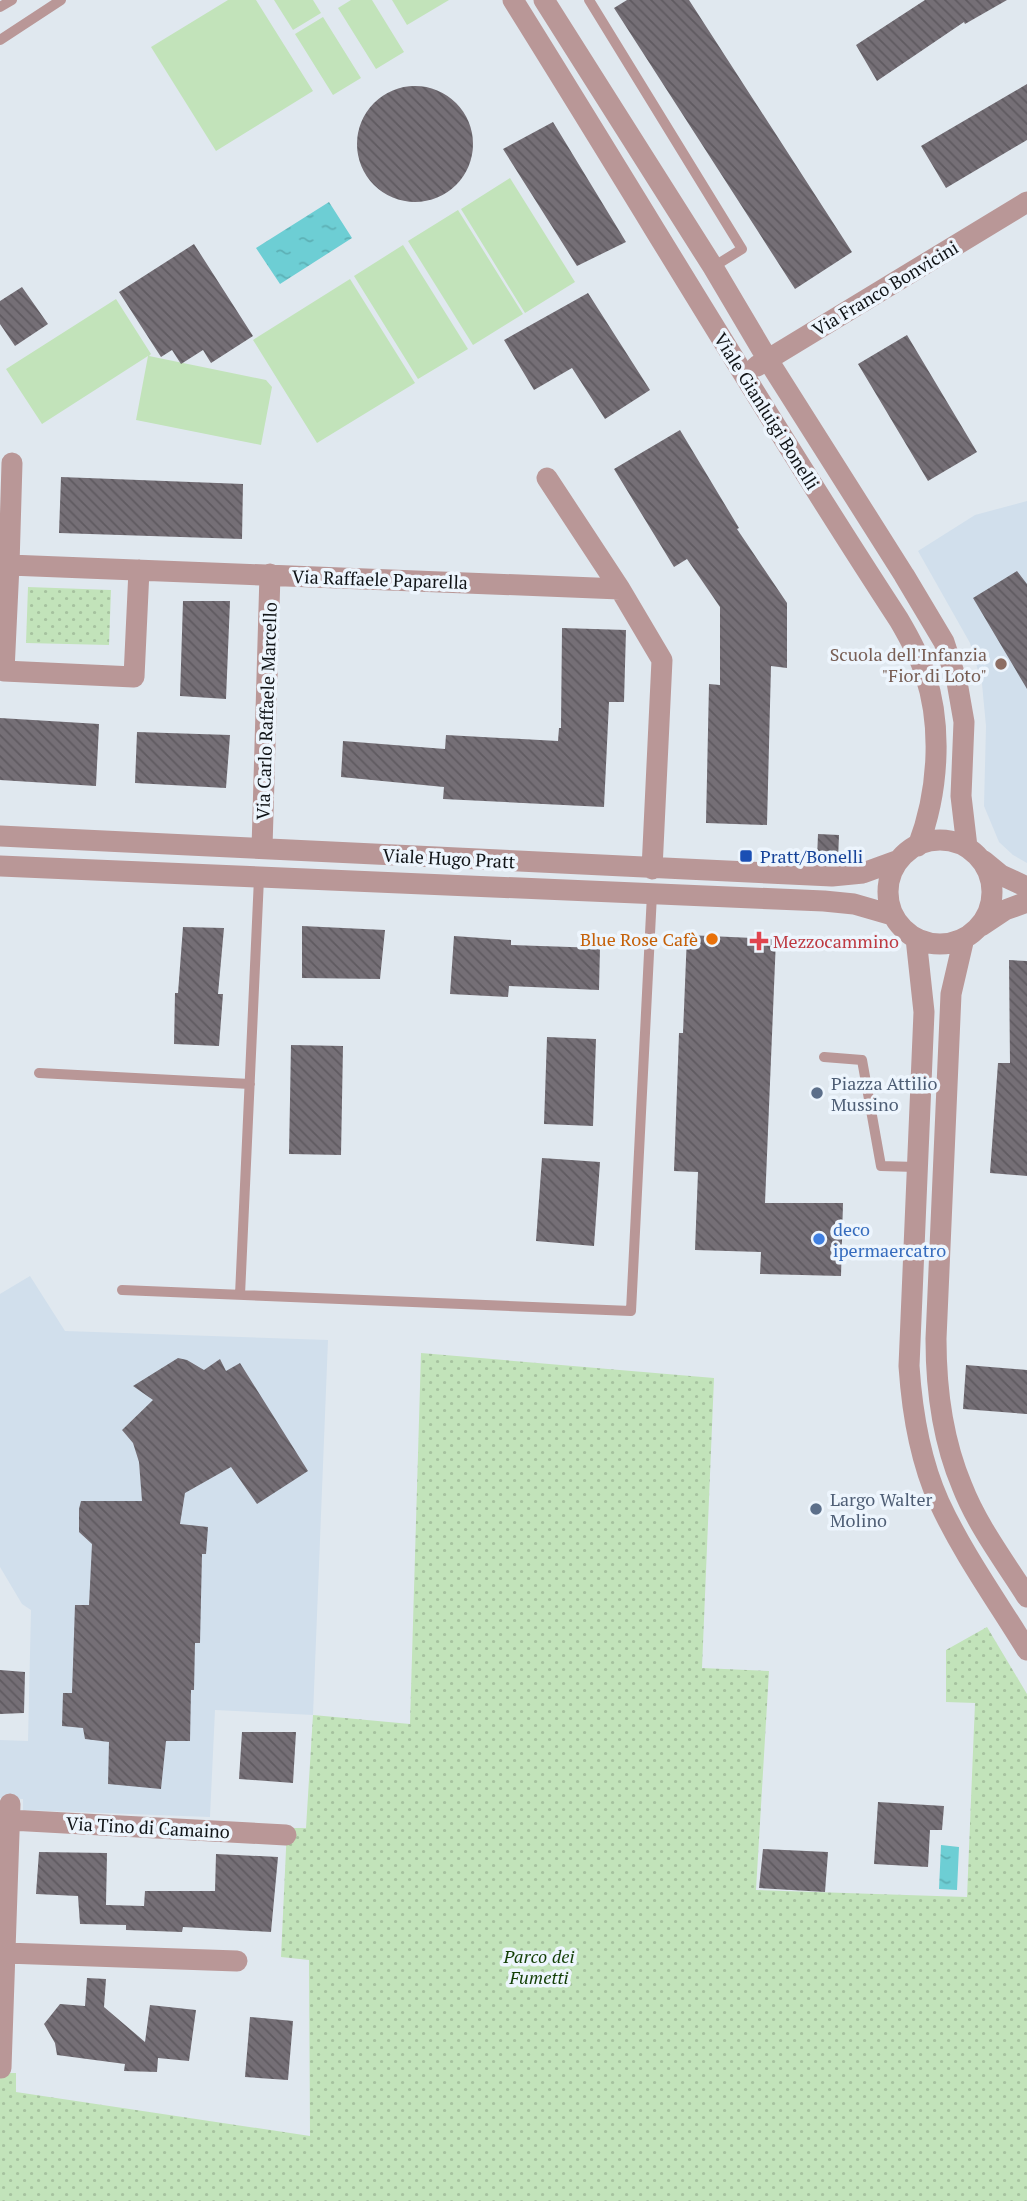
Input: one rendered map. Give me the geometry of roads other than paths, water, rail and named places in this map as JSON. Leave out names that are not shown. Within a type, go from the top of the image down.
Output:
[{"type":"street","name":"Viale Gianluigi Bonelli","points":[[513,0],[899,620],[924,670],[936,729],[930,805],[918,846]]},
{"type":"street","name":"Viale Gianluigi Bonelli","points":[[544,0],[911,586],[948,652],[960,692],[964,722],[961,796],[973,852]]},
{"type":"street","name":"Via Franco Bonvicini","points":[[743,373],[1027,202]]},
{"type":"street","points":[[12,463],[4,671],[134,677],[139,570]]},
{"type":"street","points":[[547,478],[620,589],[662,660],[652,869]]},
{"type":"street","name":"Via Raffaele Paparella","points":[[9,565],[620,589]]},
{"type":"street","name":"Via Carlo Raffaele Marcello","points":[[262,848],[270,574]]},
{"type":"street","name":"Viale Hugo Pratt","points":[[0,836],[832,876],[863,873],[896,861]]},
{"type":"street","points":[[1027,887],[1001,874],[973,852],[944,841],[918,846],[896,861],[886,892],[892,915],[904,929],[916,938],[940,944],[973,932],[1005,910],[1027,902]]},
{"type":"street","points":[[973,852],[989,872],[992,888],[990,906],[973,932],[951,994],[936,1339],[939,1390],[949,1445],[962,1488],[1027,1597]]},
{"type":"street","name":"Viale Hugo Pratt","points":[[0,866],[839,902],[892,915]]},
{"type":"street","points":[[916,938],[924,1012],[909,1366],[914,1412],[924,1459],[939,1502],[956,1535],[1027,1650]]},
{"type":"street","name":"Via Tino di Camaino","points":[[1,2068],[10,1812],[286,1835]]},
{"type":"street","points":[[5,1952],[237,1961]]},
{"type":"lane","points":[[0,7],[12,0]]},
{"type":"lane","points":[[0,40],[61,0]]},
{"type":"lane","points":[[589,0],[742,249],[713,267]]},
{"type":"lane","points":[[240,1295],[260,878]]},
{"type":"lane","points":[[122,1290],[631,1311],[652,894]]},
{"type":"lane","points":[[824,1057],[862,1060],[881,1166],[916,1167]]},
{"type":"lane","points":[[39,1073],[250,1084]]},
{"type":"water","points":[[329,202],[352,238],[280,284],[256,248]]},
{"type":"water","points":[[941,1845],[959,1847],[957,1890],[939,1889]]},
{"type":"place","name":"Scuola dell'Infanzia \"Fior di Loto\"","points":[[1001,664]]},
{"type":"place","name":"Pratt/Bonelli","points":[[746,856]]},
{"type":"place","name":"Blue Rose Cafè","points":[[712,939]]},
{"type":"place","name":"Mezzocammino","points":[[759,941]]},
{"type":"place","name":"Piazza Attilio Mussino","points":[[817,1093]]},
{"type":"place","name":"deco ipermaercatro","points":[[819,1239]]},
{"type":"place","name":"Largo Walter Molino","points":[[816,1509]]},
{"type":"park label","name":"Parco dei Fumetti","points":[[539,1966]]}]
